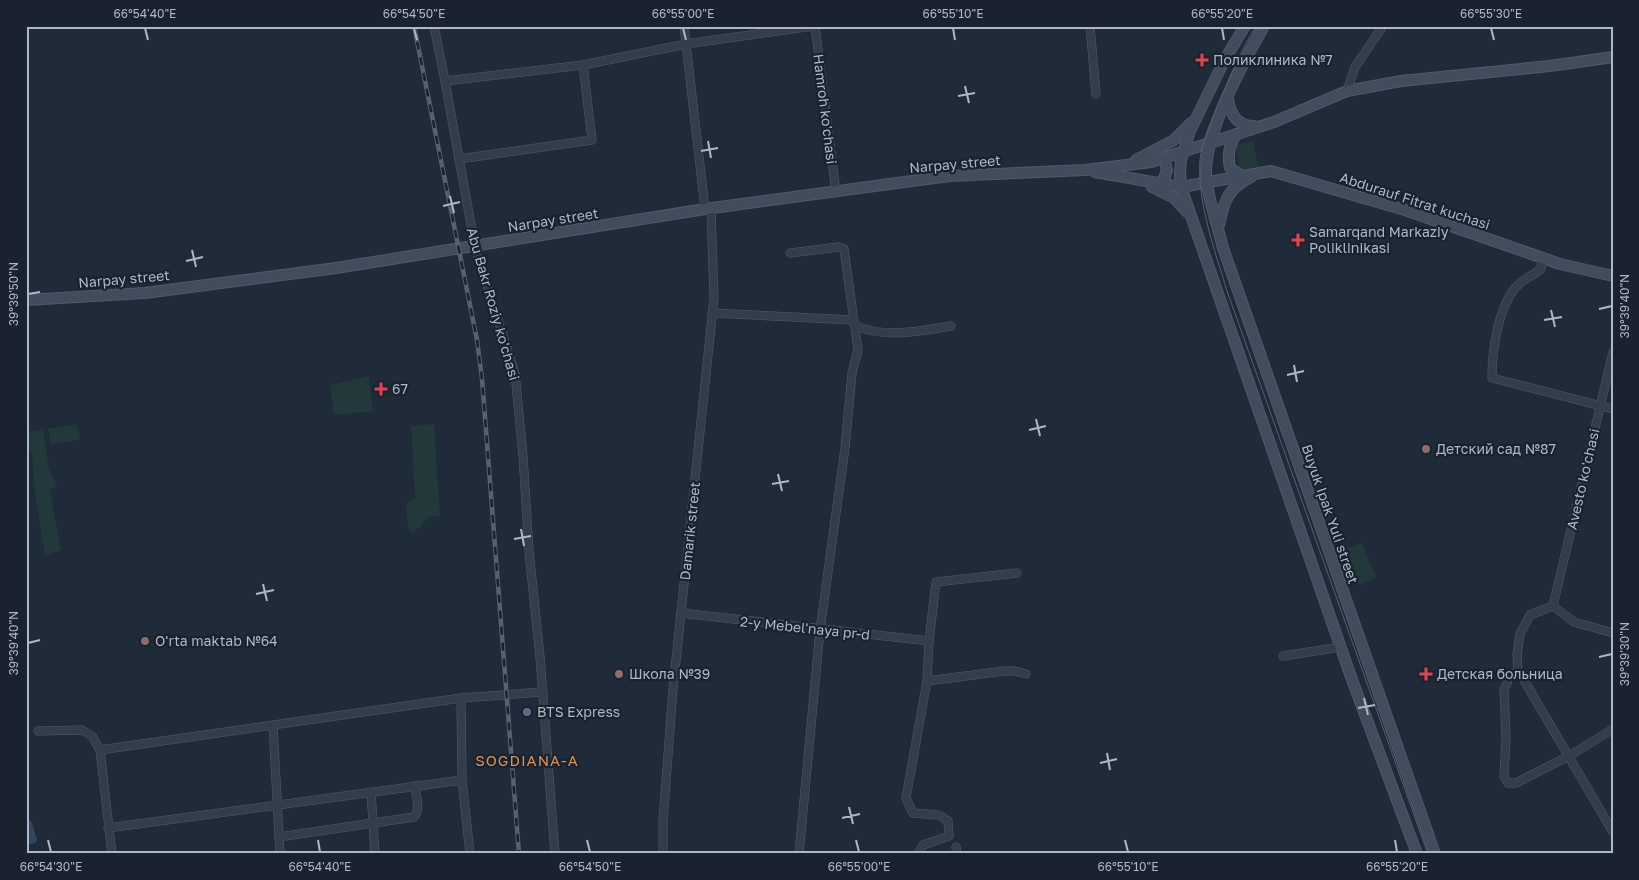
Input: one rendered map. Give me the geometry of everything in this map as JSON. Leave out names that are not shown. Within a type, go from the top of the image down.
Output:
[{"type":"main road","points":[[1245,26],[1225,59],[1197,117],[1183,153],[1180,173],[1181,187],[1341,647],[1417,854]]},
{"type":"main road","name":"Buyuk Ipak Yuli street","points":[[1264,26],[1248,55],[1209,144],[1206,167],[1207,182],[1223,248],[1435,854]]},
{"type":"main road","name":"Narpay street","points":[[26,300],[145,293],[336,268],[708,209],[949,176],[1085,170],[1124,165],[1183,153],[1290,116],[1347,91],[1401,81],[1550,66],[1613,57]]},
{"type":"main road","points":[[1228,98],[1232,113],[1242,125],[1260,126]]},
{"type":"main road","points":[[1124,165],[1146,156],[1174,140],[1197,117]]},
{"type":"main road","points":[[1236,134],[1228,156],[1230,168],[1242,176]]},
{"type":"main road","points":[[1162,185],[1167,170],[1164,158]]},
{"type":"main road","name":"Narpay street","points":[[1085,170],[1181,187],[1207,182]]},
{"type":"main road","name":"Abdurauf Fitrat kuchasi","points":[[1207,182],[1271,171],[1396,207],[1560,264],[1613,276]]},
{"type":"main road","points":[[1218,228],[1227,197],[1234,187],[1260,173]]},
{"type":"main road","points":[[1133,179],[1169,195],[1191,216]]},
{"type":"street","name":"Abu Bakr Roziy ko'chasi","points":[[434,26],[475,247],[515,373],[523,456],[528,551],[543,692],[555,854]]},
{"type":"street","name":"Damarik street","points":[[662,854],[673,689],[714,298],[708,209],[684,26]]},
{"type":"street","points":[[445,81],[582,65],[686,44],[814,26]]},
{"type":"street","name":"Hamroh ko'chasi","points":[[814,26],[836,192]]},
{"type":"street","points":[[1090,26],[1096,94]]},
{"type":"street","points":[[1347,91],[1355,68],[1383,26]]},
{"type":"street","points":[[459,160],[592,140],[582,65]]},
{"type":"street","points":[[790,253],[839,247],[844,249],[858,350],[852,374],[845,448],[820,630],[799,854]]},
{"type":"street","points":[[1543,257],[1541,269],[1524,280],[1510,295],[1501,317],[1492,357],[1492,378],[1613,408]]},
{"type":"street","points":[[712,313],[854,322],[867,331],[880,333],[910,332],[951,326]]},
{"type":"street","name":"Avesto ko'chasi","points":[[1553,606],[1613,352]]},
{"type":"street","points":[[918,854],[923,845],[948,836],[948,821],[938,815],[913,813],[906,798],[927,681],[929,641],[936,582],[1017,573]]},
{"type":"street","points":[[1612,828],[1518,670],[1517,655],[1520,634],[1530,615],[1553,606],[1574,622],[1613,633]]},
{"type":"street","name":"2-y Mebel'naya pr-d","points":[[681,613],[929,641]]},
{"type":"street","points":[[1283,656],[1341,647]]},
{"type":"street","points":[[1518,670],[1509,678],[1504,690],[1506,738],[1504,776],[1508,783],[1516,783],[1569,756],[1613,729]]},
{"type":"street","points":[[927,681],[1004,671],[1026,674]]},
{"type":"street","points":[[100,750],[461,698],[543,692]]},
{"type":"street","points":[[461,698],[462,780],[470,854]]},
{"type":"street","points":[[273,725],[280,854]]},
{"type":"street","points":[[38,731],[82,730],[92,736],[100,750],[112,854]]},
{"type":"street","points":[[108,828],[462,780]]},
{"type":"street","points":[[279,837],[414,817],[418,806],[415,786]]},
{"type":"street","points":[[371,792],[375,854]]},
{"type":"green space","points":[[1253,141],[1259,169],[1240,170],[1236,145]]},
{"type":"green space","points":[[369,376],[373,411],[334,415],[330,385]]},
{"type":"green space","points":[[77,424],[80,440],[51,444],[48,429]]},
{"type":"green space","points":[[434,424],[440,517],[429,516],[413,533],[408,529],[406,503],[415,499],[411,426]]},
{"type":"green space","points":[[43,430],[49,466],[58,485],[50,491],[61,550],[45,556],[35,493],[32,454],[27,444],[28,432]]},
{"type":"green space","points":[[1362,543],[1376,578],[1359,585],[1345,549]]},
{"type":"water","points":[[26,816],[32,823],[37,840],[35,843],[26,845]]},
{"type":"tram line","points":[[1256,26],[1230,77],[1202,147],[1200,176],[1204,209],[1227,291],[1428,854]]},
{"type":"railway","points":[[414,26],[477,340],[482,379],[519,854]]},
{"type":"place","name":"Поликлиника №7","points":[[1202,60]]},
{"type":"place","name":"Samarqand Markaziy Poliklinikasi","points":[[1298,240]]},
{"type":"place","name":"67","points":[[381,389]]},
{"type":"place","name":"Детский сад №87","points":[[1426,449]]},
{"type":"place","name":"O'rta maktab №64","points":[[145,641]]},
{"type":"place","name":"Школа №39","points":[[619,674]]},
{"type":"place","name":"Детская больница","points":[[1426,674]]},
{"type":"place","name":"BTS Express","points":[[527,712]]},
{"type":"district","name":"SOGDIANA-А","points":[[527,761]]}]
